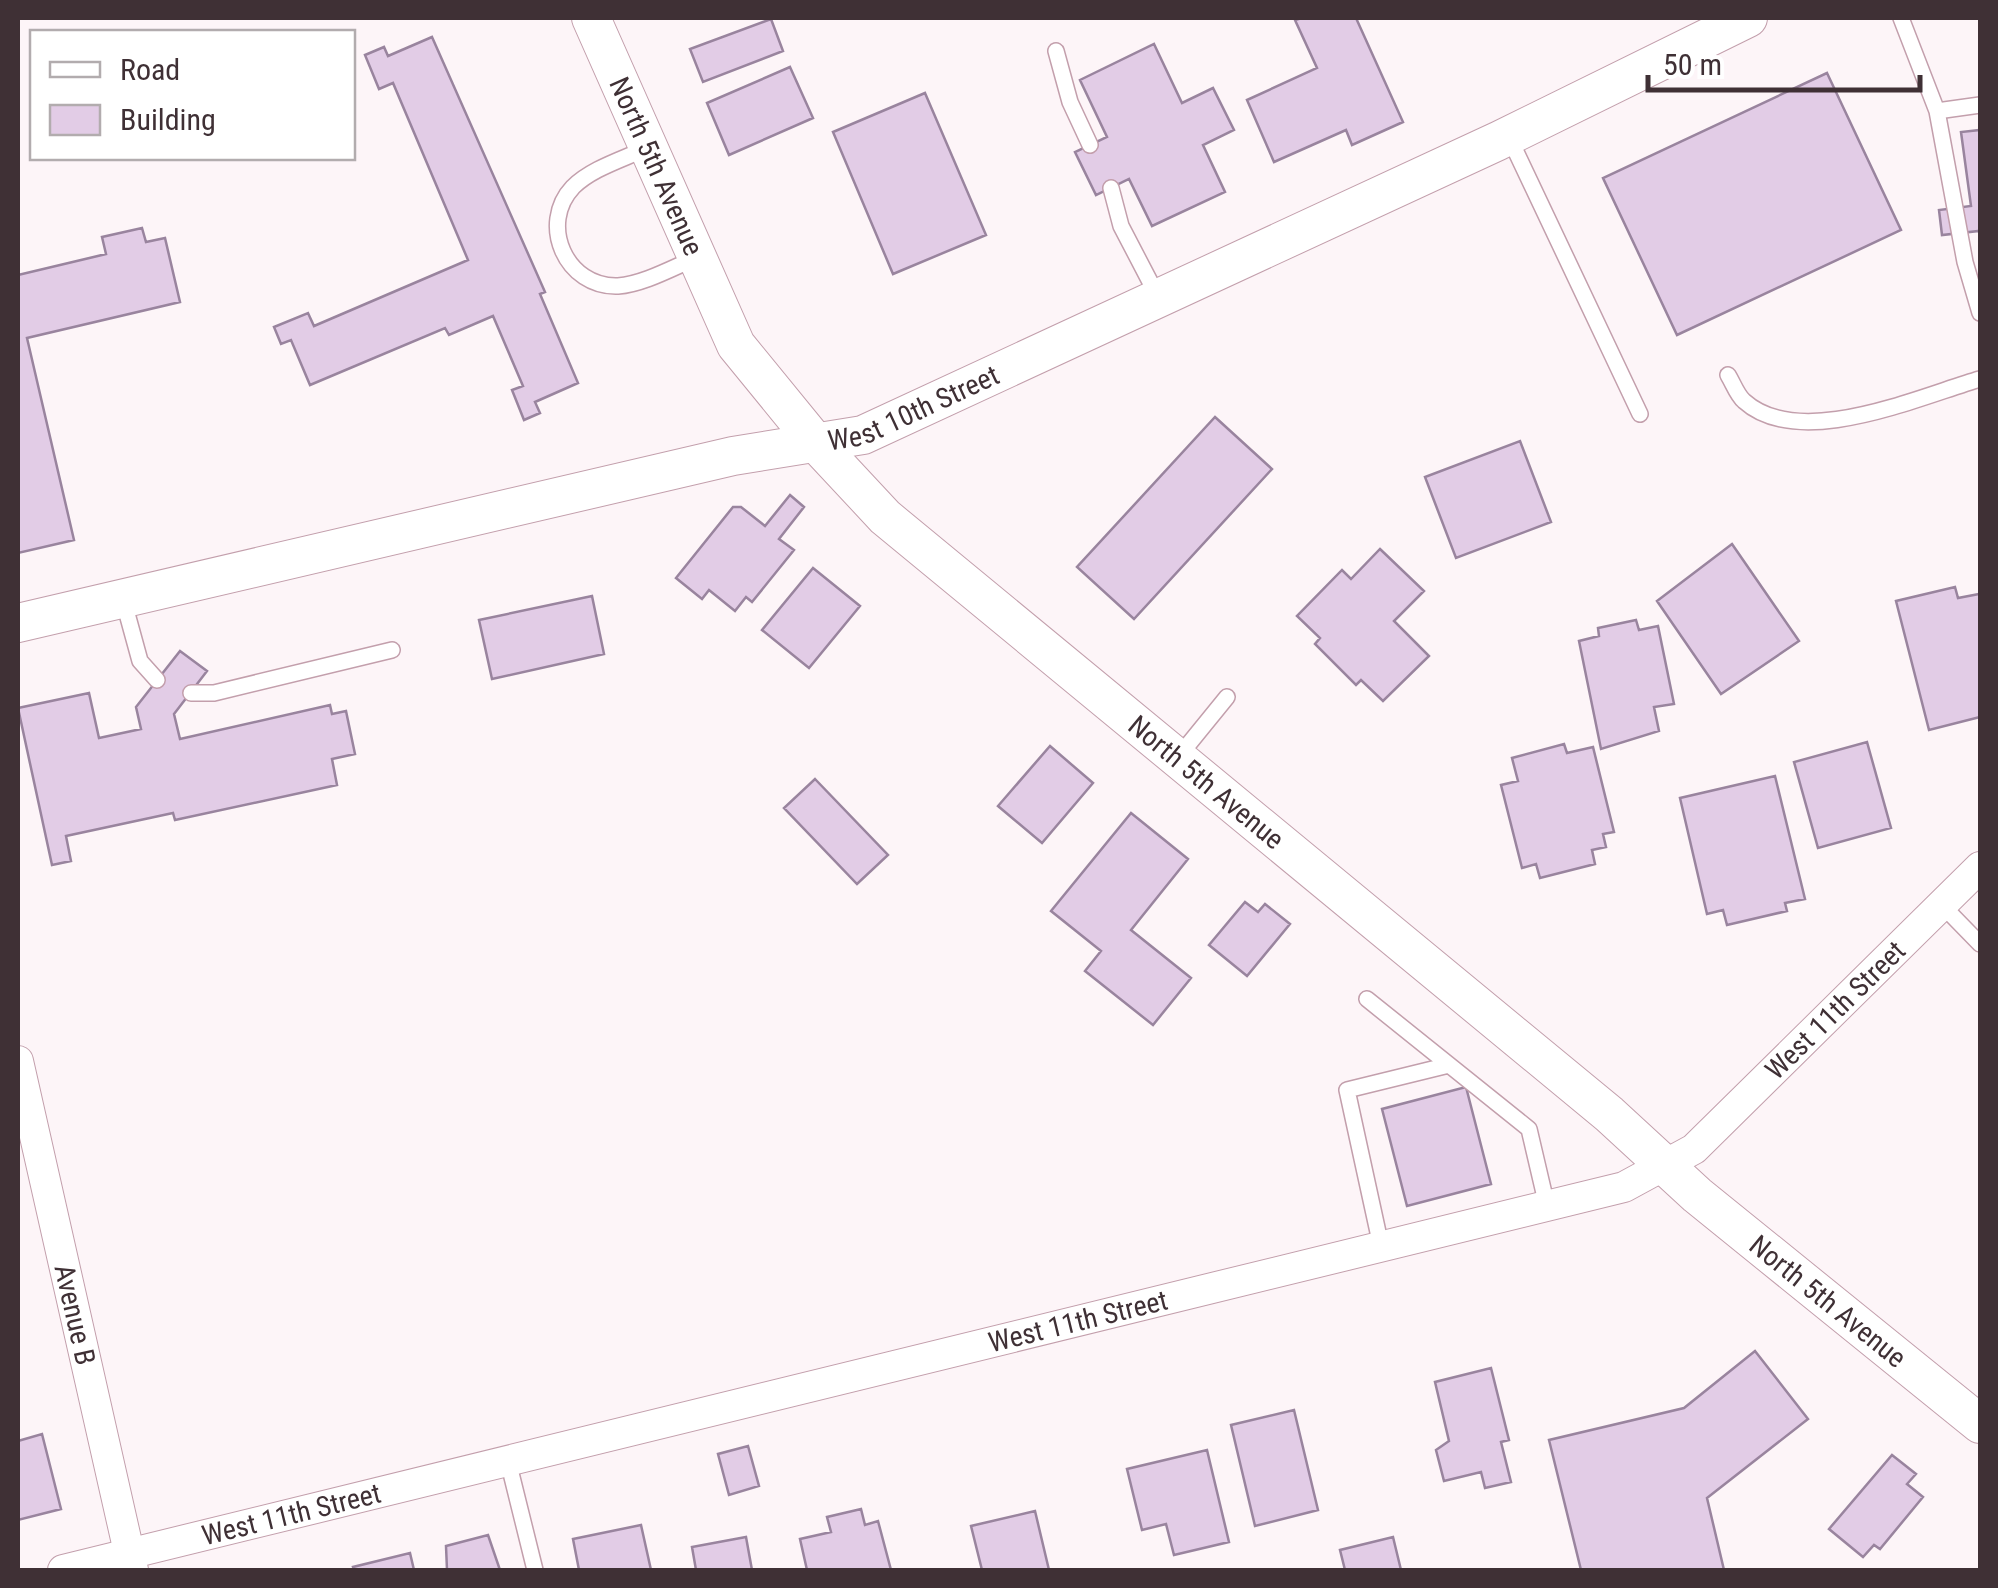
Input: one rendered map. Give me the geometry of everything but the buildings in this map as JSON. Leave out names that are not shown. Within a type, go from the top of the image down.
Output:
[{"type":"street","name":"North 5th Avenue","points":[[591,18],[736,346],[885,517],[1980,1424]]},
{"type":"street","name":"West 10th Street","points":[[18,623],[733,456],[863,435],[1508,136],[1748,18]]},
{"type":"street","name":"West 11th Street","points":[[63,1570],[131,1562],[508,1462],[1624,1186],[1694,1148],[1980,868]]},
{"type":"street","name":"Avenue B","points":[[18,1061],[131,1562]]},
{"type":"lane","points":[[1902,18],[1938,111],[1965,262],[1980,313]]},
{"type":"lane","points":[[1056,51],[1070,102],[1090,145]]},
{"type":"lane","points":[[1938,111],[1980,105]]},
{"type":"lane","points":[[1508,136],[1640,414]]},
{"type":"lane","points":[[648,148],[584,178],[568,192],[558,220],[560,248],[586,278],[612,286],[629,284],[698,257]]},
{"type":"lane","points":[[1111,188],[1121,226],[1158,297]]},
{"type":"lane","points":[[1728,374],[1742,400],[1768,415],[1813,424],[1980,379]]},
{"type":"lane","points":[[123,599],[140,661],[157,680]]},
{"type":"lane","points":[[190,692],[214,693],[392,650]]},
{"type":"lane","points":[[1177,758],[1227,697]]},
{"type":"lane","points":[[1942,906],[1980,944]]},
{"type":"lane","points":[[1367,998],[1529,1129],[1547,1206]]},
{"type":"lane","points":[[1381,1246],[1347,1090],[1449,1065]]},
{"type":"lane","points":[[508,1462],[535,1570]]}]
